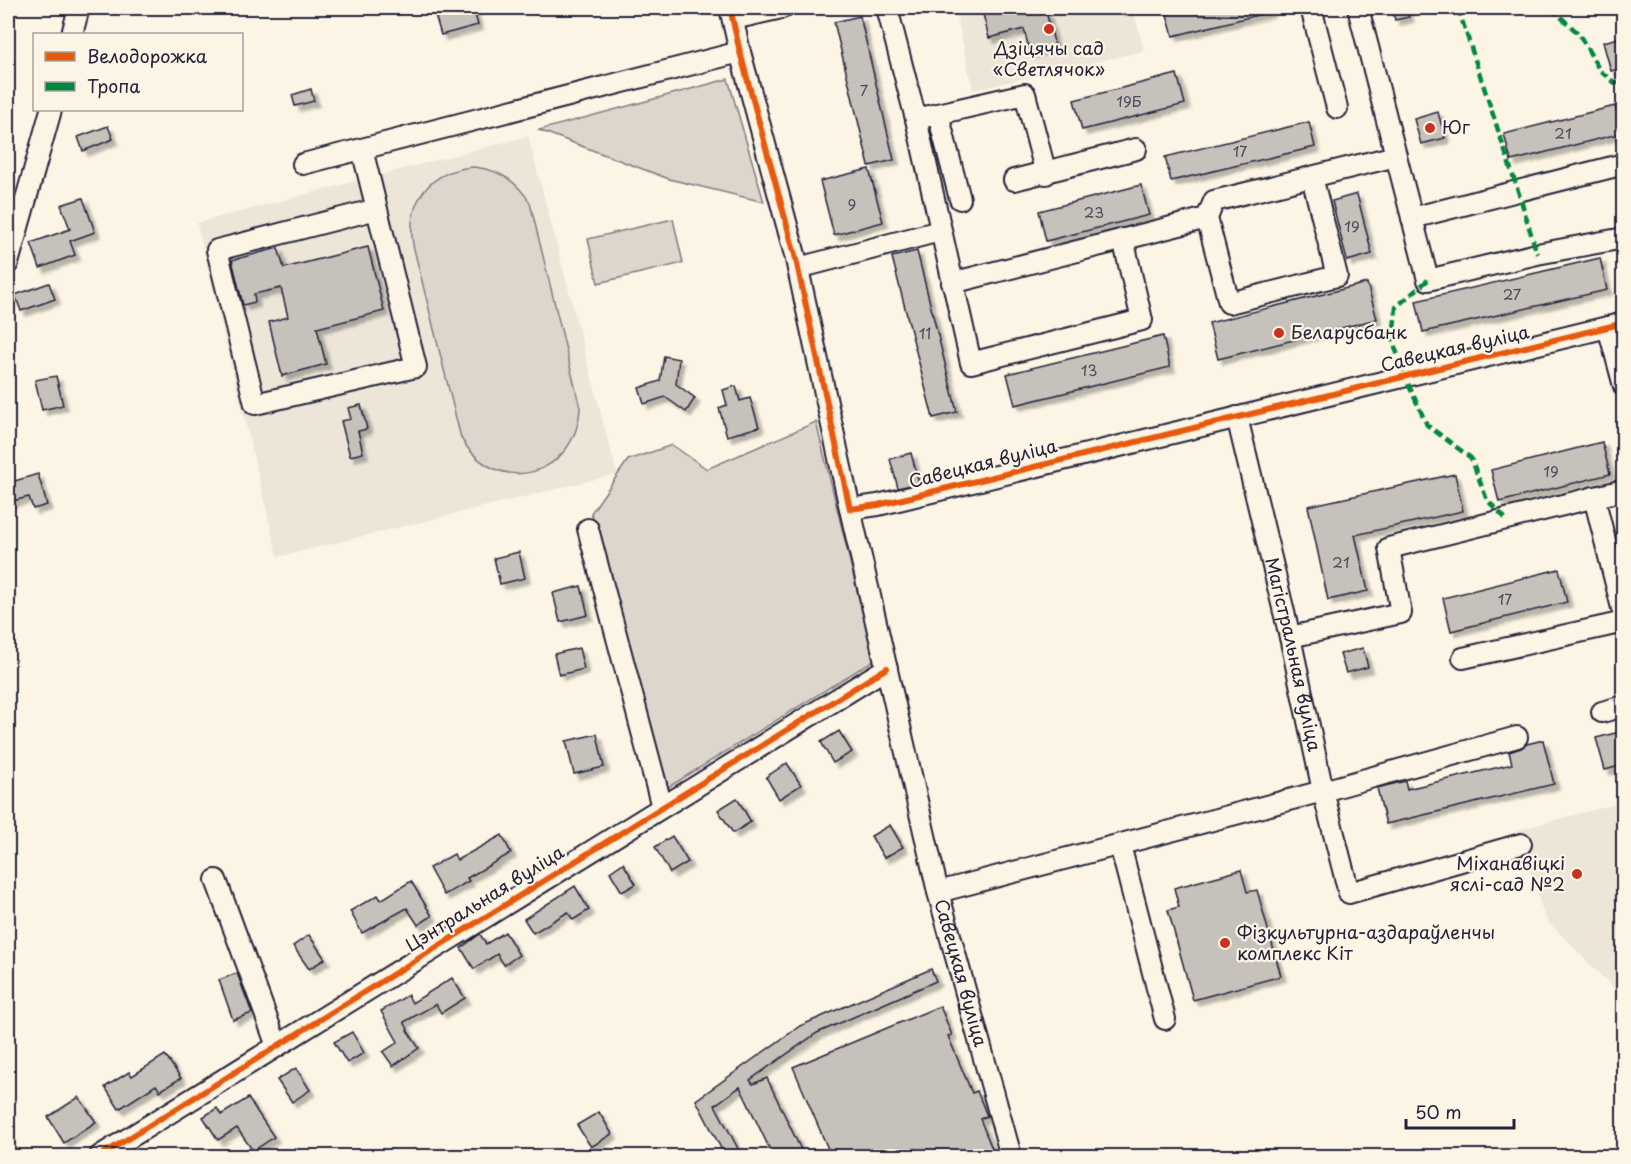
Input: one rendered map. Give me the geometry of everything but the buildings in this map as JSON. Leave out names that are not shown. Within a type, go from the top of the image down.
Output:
[{"type":"street","points":[[72,33],[79,8]]},
{"type":"street","points":[[731,13],[782,8]]},
{"type":"street","points":[[887,8],[916,119],[970,363],[1142,320],[1123,239]]},
{"type":"street","points":[[1311,8],[1337,108]]},
{"type":"street","points":[[1358,8],[1428,280],[1537,254],[1623,238]]},
{"type":"street","name":"Савецкая вуліца","points":[[731,13],[798,268],[850,509],[938,892],[1011,1156]]},
{"type":"street","points":[[303,164],[740,52]]},
{"type":"street","points":[[916,119],[1025,94],[1046,174]]},
{"type":"street","points":[[8,263],[51,111]]},
{"type":"street","points":[[938,114],[960,199]]},
{"type":"street","points":[[362,149],[377,209],[416,367],[255,405],[217,250],[377,209]]},
{"type":"street","points":[[1014,180],[1046,174],[1136,149]]},
{"type":"street","points":[[1312,177],[1337,276],[1229,303],[1207,218],[1214,201],[1396,156]]},
{"type":"street","points":[[1412,218],[1623,164]]},
{"type":"street","points":[[952,283],[1207,218]]},
{"type":"street","points":[[798,268],[940,231]]},
{"type":"street","points":[[1616,325],[1623,386]]},
{"type":"street","name":"Савецкая вуліца","points":[[850,509],[879,505],[1616,325]]},
{"type":"street","name":"Магістральная вуліца","points":[[1237,417],[1290,637],[1323,791],[1349,892],[1521,844]]},
{"type":"street","points":[[1290,637],[1401,614],[1389,548],[1623,490]]},
{"type":"street","points":[[1594,497],[1623,616]]},
{"type":"street","points":[[588,529],[662,807]]},
{"type":"street","points":[[1463,658],[1623,621]]},
{"type":"street","name":"Цэнтральная вуліца","points":[[100,1156],[887,668]]},
{"type":"street","points":[[1602,712],[1623,706]]},
{"type":"street","points":[[938,892],[1323,791],[1516,737]]},
{"type":"street","points":[[1120,845],[1165,1019]]},
{"type":"street","points":[[216,880],[277,1046]]},
{"type":"shaded area","name":"Дзіцячы сад «Светлячок»","points":[[955,8],[1133,8],[1144,51],[973,90]]},
{"type":"shaded area","points":[[728,79],[764,202],[669,179],[539,130]]},
{"type":"shaded area","points":[[528,136],[617,474],[278,557],[197,223]]},
{"type":"shaded area","points":[[474,167],[492,171],[507,178],[530,203],[580,407],[576,431],[565,450],[551,464],[533,472],[514,473],[494,469],[476,457],[461,438],[413,245],[413,215],[424,191],[445,174],[458,169]]},
{"type":"shaded area","points":[[673,219],[683,263],[598,283],[588,239]]},
{"type":"shaded area","points":[[816,422],[874,660],[667,788],[591,513],[628,460],[672,445],[707,469]]},
{"type":"shaded area","name":"Міханавіцкі яслі-сад №2","points":[[1623,802],[1623,998],[1545,918],[1517,830]]},
{"type":"marked path","points":[[1458,8],[1537,254]]},
{"type":"marked path","points":[[1551,8],[1579,34],[1600,71],[1615,83],[1624,81]]},
{"type":"marked path","points":[[1428,280],[1396,307],[1393,341],[1405,377],[1427,425],[1471,458],[1487,500],[1506,519]]},
{"type":"cycle path","points":[[730,8],[795,255],[850,509],[878,505],[1624,323]]},
{"type":"cycle path","points":[[100,1156],[887,668]]},
{"type":"place","name":"Дзіцячы сад «Светлячок»","points":[[1049,29]]},
{"type":"place","name":"Юг","points":[[1430,128]]},
{"type":"place","name":"Беларусбанк","points":[[1279,333]]},
{"type":"place","name":"Міханавіцкі яслі-сад №2","points":[[1577,874]]},
{"type":"place","name":"Фізкультурна-аздараўленчы комплекс Кіт","points":[[1225,943]]}]
